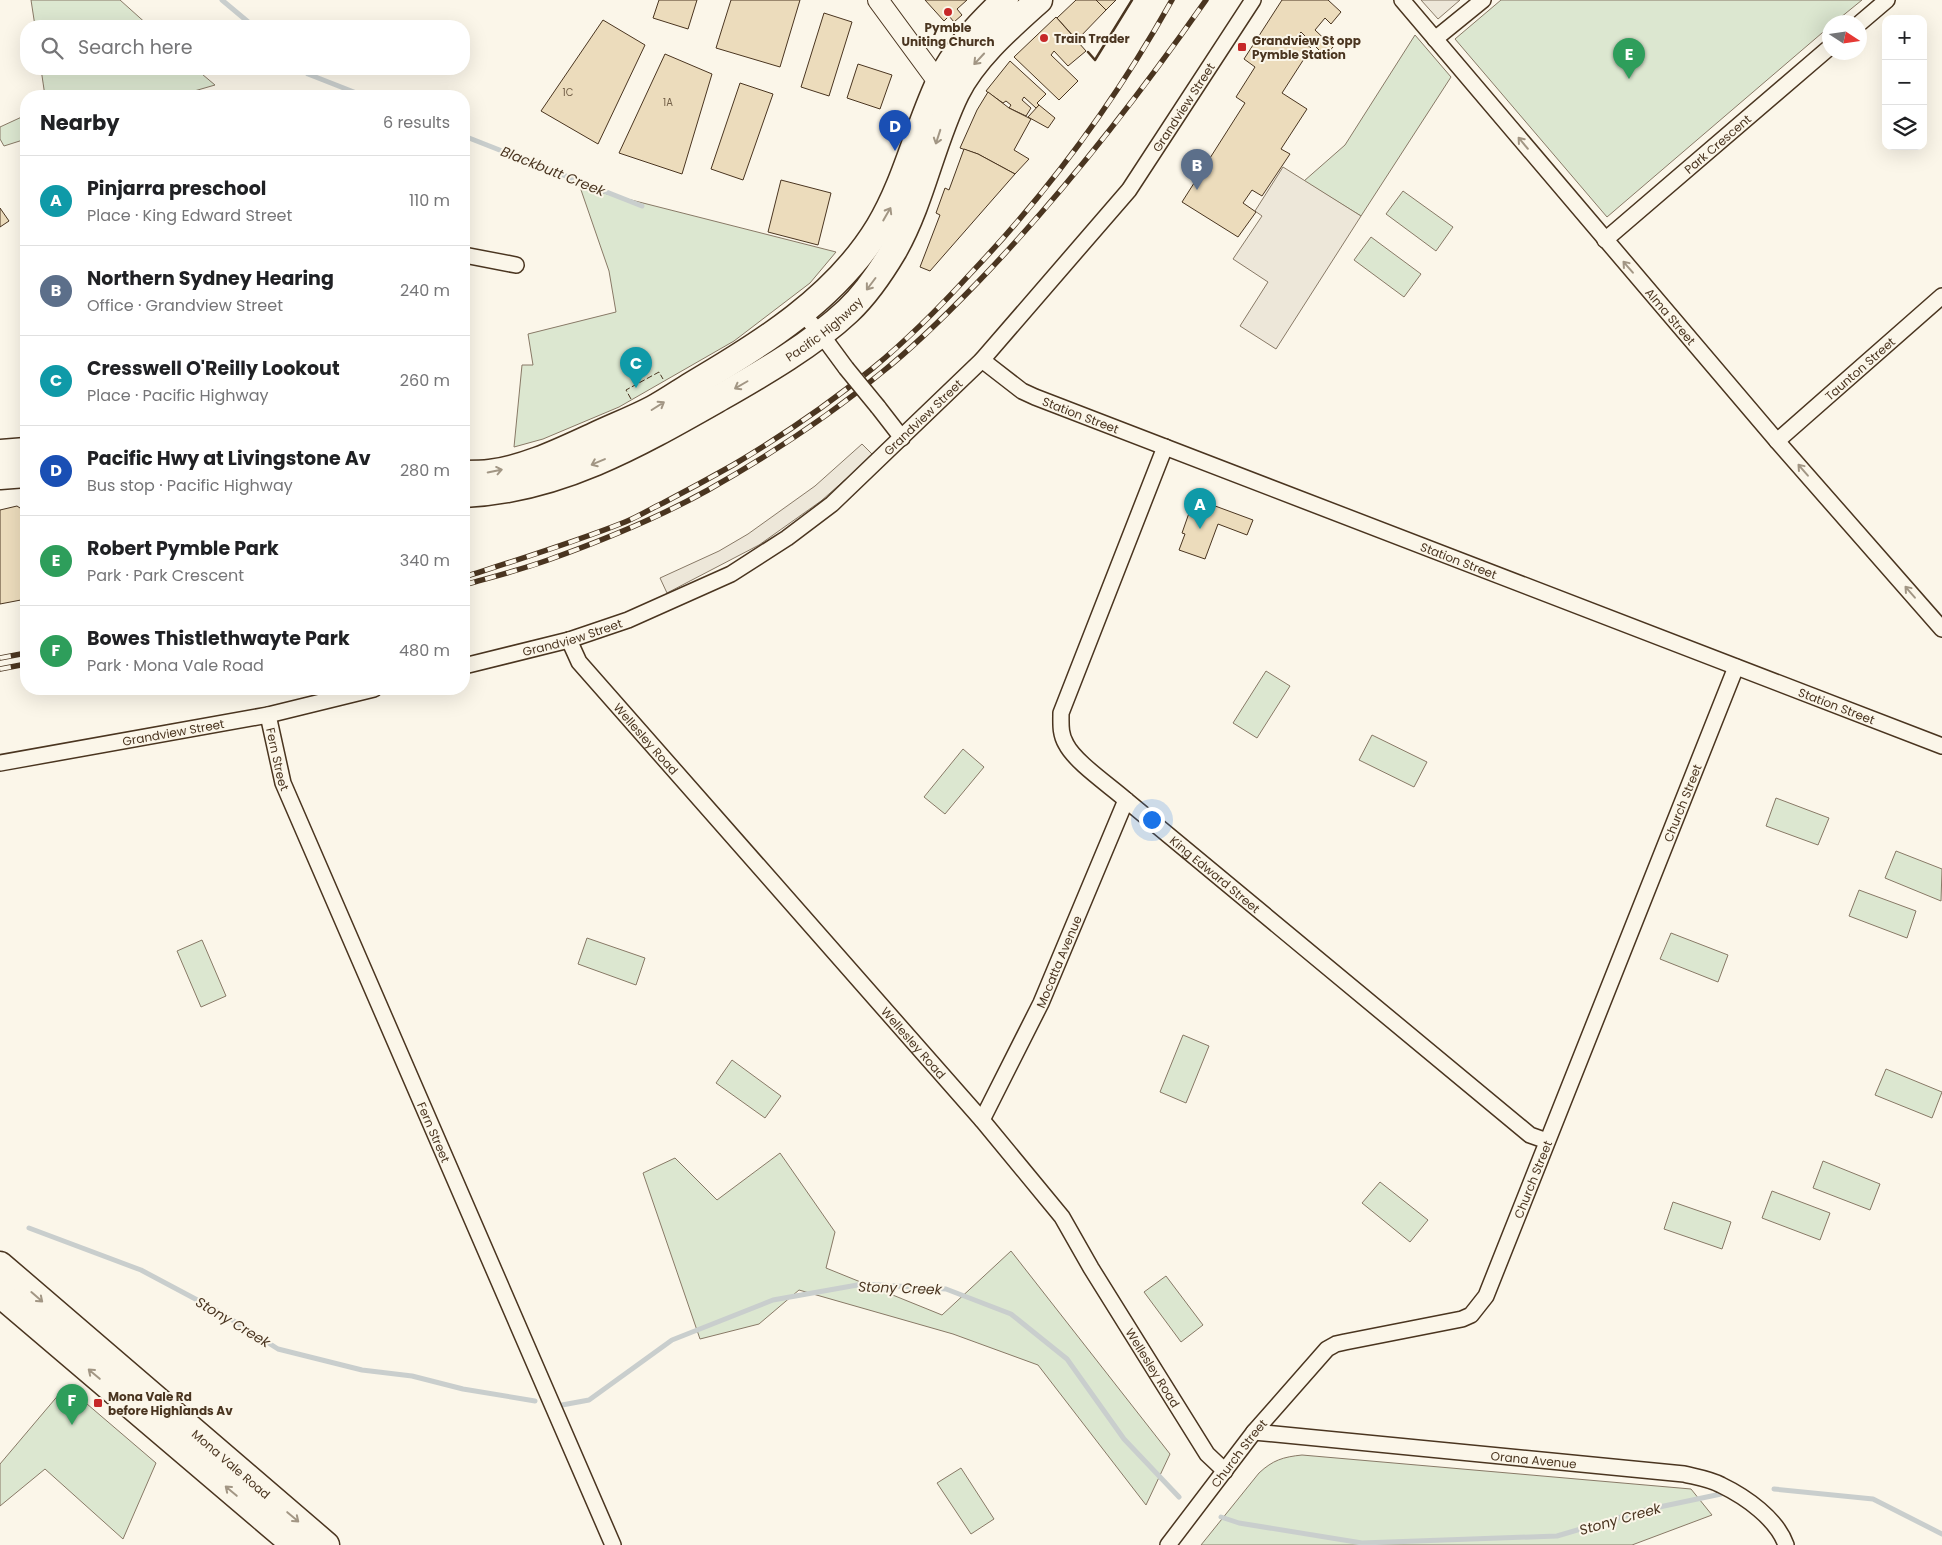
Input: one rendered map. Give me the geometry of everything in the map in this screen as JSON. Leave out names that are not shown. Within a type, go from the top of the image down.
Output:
[{"type":"highway","name":"Pacific Highway","points":[[470,494],[529,486],[569,474],[618,453],[746,383],[821,334],[849,310],[866,291],[893,251],[911,216],[940,131],[957,52],[969,36],[1005,0]]},
{"type":"highway","name":"Pacific Highway","points":[[470,474],[490,473],[523,465],[559,452],[653,409],[764,341],[801,312],[828,289],[859,254],[878,228],[895,199],[948,87],[1039,0]]},
{"type":"highway","points":[[0,453],[20,451]]},
{"type":"highway","points":[[0,476],[20,474]]},
{"type":"highway","name":"Mona Vale Road","points":[[0,1265],[326,1545]]},
{"type":"highway","name":"Mona Vale Road","points":[[0,1294],[295,1545]]},
{"type":"street","points":[[878,0],[948,87]]},
{"type":"street","name":"Grandview Street","points":[[470,665],[569,640],[628,620],[731,574],[787,538],[832,504],[982,360],[1129,190],[1253,0]]},
{"type":"street","name":"Alma Street","points":[[1402,0],[1777,441],[1942,629]]},
{"type":"street","points":[[1435,39],[1483,0]]},
{"type":"street","points":[[1867,17],[1887,0]]},
{"type":"street","name":"Park Crescent","points":[[1605,240],[1822,54]]},
{"type":"street","points":[[470,256],[516,265]]},
{"type":"street","name":"Taunton Street","points":[[1777,441],[1942,296]]},
{"type":"street","points":[[801,312],[821,334],[902,438]]},
{"type":"street","name":"Station Street","points":[[982,360],[1022,391],[1035,397],[1942,746]]},
{"type":"street","name":"King Edward Street","points":[[1165,447],[1061,713],[1060,728],[1066,743],[1074,755],[1126,800],[1530,1135],[1547,1141]]},
{"type":"street","name":"Wellesley Road","points":[[569,640],[579,662],[982,1120],[1062,1217],[1091,1268],[1207,1454],[1225,1470]]},
{"type":"street","name":"Church Street","points":[[1168,1545],[1254,1432],[1327,1349],[1336,1344],[1452,1321],[1471,1315],[1486,1296],[1736,667]]},
{"type":"street","name":"Grandview Street","points":[[0,763],[268,715],[350,695]]},
{"type":"street","name":"Fern Street","points":[[268,715],[283,783],[613,1545]]},
{"type":"street","name":"Mocatta Avenue","points":[[982,1120],[1041,1003],[1126,800]]},
{"type":"street","name":"Orana Avenue","points":[[1254,1432],[1684,1474],[1721,1484],[1755,1507],[1770,1519],[1783,1536],[1786,1545]]},
{"type":"green space","points":[[31,0],[120,0],[142,20],[34,20]]},
{"type":"green space","points":[[1501,0],[1862,0],[1844,15],[1822,15],[1822,33],[1607,217],[1455,39]]},
{"type":"green space","points":[[1415,35],[1451,77],[1361,216],[1304,181],[1345,145]]},
{"type":"green space","points":[[42,75],[203,75],[215,85],[198,90],[44,90]]},
{"type":"green space","points":[[20,118],[20,141],[4,146],[0,139],[0,127]]},
{"type":"green space","points":[[580,187],[836,252],[810,283],[734,341],[619,407],[543,439],[514,447],[522,365],[533,365],[528,334],[616,312],[609,271]]},
{"type":"green space","points":[[1403,191],[1453,227],[1436,251],[1386,214]]},
{"type":"green space","points":[[1371,237],[1421,274],[1404,297],[1354,260]]},
{"type":"green space","points":[[1266,671],[1290,686],[1257,738],[1233,723]]},
{"type":"green space","points":[[1372,735],[1427,762],[1414,787],[1359,760]]},
{"type":"green space","points":[[963,749],[984,767],[945,814],[924,797]]},
{"type":"green space","points":[[1776,798],[1829,818],[1818,845],[1766,826]]},
{"type":"green space","points":[[1896,851],[1942,869],[1941,901],[1885,878]]},
{"type":"green space","points":[[1859,890],[1916,911],[1907,938],[1849,916]]},
{"type":"green space","points":[[1671,933],[1728,955],[1718,982],[1660,959]]},
{"type":"green space","points":[[587,938],[645,958],[636,985],[578,964]]},
{"type":"green space","points":[[202,940],[226,996],[201,1007],[177,951]]},
{"type":"green space","points":[[1183,1035],[1209,1046],[1186,1103],[1160,1092]]},
{"type":"green space","points":[[732,1060],[781,1096],[765,1118],[716,1083]]},
{"type":"green space","points":[[1886,1069],[1942,1092],[1932,1118],[1875,1095]]},
{"type":"green space","points":[[780,1153],[835,1232],[826,1268],[942,1315],[1011,1251],[1170,1454],[1146,1505],[1038,1365],[953,1334],[799,1290],[759,1324],[700,1339],[643,1173],[675,1158],[717,1200]]},
{"type":"green space","points":[[1823,1161],[1880,1184],[1870,1210],[1813,1188]]},
{"type":"green space","points":[[1380,1182],[1428,1220],[1410,1242],[1362,1203]]},
{"type":"green space","points":[[1772,1191],[1830,1213],[1820,1240],[1762,1218]]},
{"type":"green space","points":[[1673,1202],[1731,1222],[1722,1249],[1664,1229]]},
{"type":"green space","points":[[1166,1276],[1203,1325],[1181,1342],[1144,1292]]},
{"type":"green space","points":[[66,1386],[156,1463],[123,1539],[45,1469],[0,1506],[0,1464]]},
{"type":"green space","points":[[1302,1455],[1691,1489],[1712,1515],[1632,1545],[1201,1545],[1259,1473],[1279,1460]]},
{"type":"green space","points":[[961,1468],[994,1519],[971,1534],[937,1483]]},
{"type":"shaded area","points":[[1421,0],[1460,0],[1438,19]]},
{"type":"shaded area","points":[[1283,167],[1361,216],[1276,349],[1240,326],[1268,282],[1233,259],[1262,216],[1255,211]]},
{"type":"shaded area","points":[[862,444],[873,455],[821,501],[759,545],[667,593],[660,578],[719,551],[748,534],[815,486]]},
{"type":"building","points":[[659,0],[697,0],[688,29],[653,18]]},
{"type":"building","points":[[731,0],[800,0],[780,67],[716,48]]},
{"type":"building","name":"Pymble Uniting Church","points":[[925,0],[967,0],[957,9],[962,15],[954,22],[949,16],[944,21]]},
{"type":"building","points":[[1076,0],[1096,0],[1106,10],[1077,40],[1057,18]]},
{"type":"building","points":[[1096,0],[1116,0],[1106,10]]},
{"type":"building","points":[[1282,0],[1328,0],[1341,12],[1331,24],[1325,18],[1315,30],[1333,47],[1325,56],[1301,32],[1297,36],[1311,48],[1282,93],[1307,109],[1281,149],[1290,154],[1262,196],[1252,190],[1243,203],[1256,212],[1238,237],[1182,202],[1245,103],[1236,97],[1255,67],[1244,59]]},
{"type":"building","points":[[824,13],[852,22],[829,96],[801,87]]},
{"type":"building","points":[[1056,17],[1086,51],[1068,66],[1054,51],[1051,55],[1078,81],[1059,100],[1014,57]]},
{"type":"building","points":[[603,20],[645,45],[598,144],[541,111]]},
{"type":"building","points":[[665,54],[712,74],[682,174],[619,153]]},
{"type":"building","points":[[1010,61],[1046,94],[1037,103],[1039,105],[1036,108],[1024,97],[1022,100],[1031,108],[1026,116],[1009,108],[1011,105],[1006,101],[1003,103],[986,91]]},
{"type":"building","points":[[858,64],[892,75],[880,109],[847,98]]},
{"type":"building","points":[[740,83],[773,94],[743,180],[711,169]]},
{"type":"building","points":[[988,92],[1009,108],[1031,119],[1014,150],[1029,159],[1015,174],[978,154],[960,148],[977,110]]},
{"type":"building","points":[[1039,105],[1055,118],[1048,128],[1028,117]]},
{"type":"building","points":[[964,149],[978,154],[1015,174],[930,271],[920,267],[940,215],[936,213],[945,188],[949,190]]},
{"type":"building","points":[[781,180],[831,193],[818,245],[768,232]]},
{"type":"building","points":[[0,208],[9,221],[0,227]]},
{"type":"building","points":[[1199,500],[1253,520],[1247,535],[1218,524],[1205,559],[1179,550],[1185,534],[1182,533],[1189,513],[1193,514]]},
{"type":"building","points":[[17,506],[20,508],[20,600],[0,604],[0,510]]},
{"type":"waterway","name":"Blackbutt Creek","points":[[222,0],[246,20]]},
{"type":"waterway","name":"Blackbutt Creek","points":[[311,75],[349,90]]},
{"type":"waterway","name":"Blackbutt Creek","points":[[470,138],[642,206]]},
{"type":"waterway","name":"Stony Creek","points":[[29,1228],[141,1270],[218,1311],[278,1349],[362,1370],[412,1376],[463,1389],[535,1401]]},
{"type":"waterway","name":"Stony Creek","points":[[562,1405],[589,1400],[672,1340],[773,1300],[863,1284],[946,1289],[1011,1314],[1067,1359],[1124,1439],[1179,1497]]},
{"type":"waterway","name":"Stony Creek","points":[[1774,1489],[1873,1499],[1942,1534]]},
{"type":"waterway","name":"Stony Creek","points":[[1221,1517],[1239,1523],[1362,1543],[1557,1536],[1645,1510],[1721,1494]]},
{"type":"railway","points":[[470,575],[585,537],[639,515],[724,470],[769,443],[822,407],[873,368],[899,346],[959,286],[1000,242],[1054,177],[1104,109],[1172,0]]},
{"type":"railway","points":[[470,583],[548,560],[609,537],[669,510],[753,464],[819,420],[861,389],[906,352],[942,318],[1008,250],[1068,182],[1125,111],[1206,0]]},
{"type":"railway","points":[[0,658],[20,654]]},
{"type":"railway","points":[[0,669],[20,665]]},
{"type":"fence","points":[[631,399],[626,390],[659,372],[663,379]]},
{"type":"wall","points":[[1088,52],[1095,60],[1132,0]]},
{"type":"place","name":"Pymble Uniting Church","points":[[948,12]]},
{"type":"place","name":"Train Trader","points":[[1044,38]]},
{"type":"place","name":"Grandview St opp Pymble Station","points":[[1242,47]]},
{"type":"place","name":"Robert Pymble Park","points":[[1629,79]]},
{"type":"place","name":"Pacific Hwy at Livingstone Av","points":[[895,151]]},
{"type":"place","name":"Northern Sydney Hearing","points":[[1197,190]]},
{"type":"place","name":"Cresswell O'Reilly Lookout","points":[[636,388]]},
{"type":"place","name":"Pinjarra preschool","points":[[1200,529]]},
{"type":"place","name":"Mona Vale Rd before Highlands Av","points":[[98,1403]]},
{"type":"place","name":"Bowes Thistlethwayte Park","points":[[72,1425]]}]
